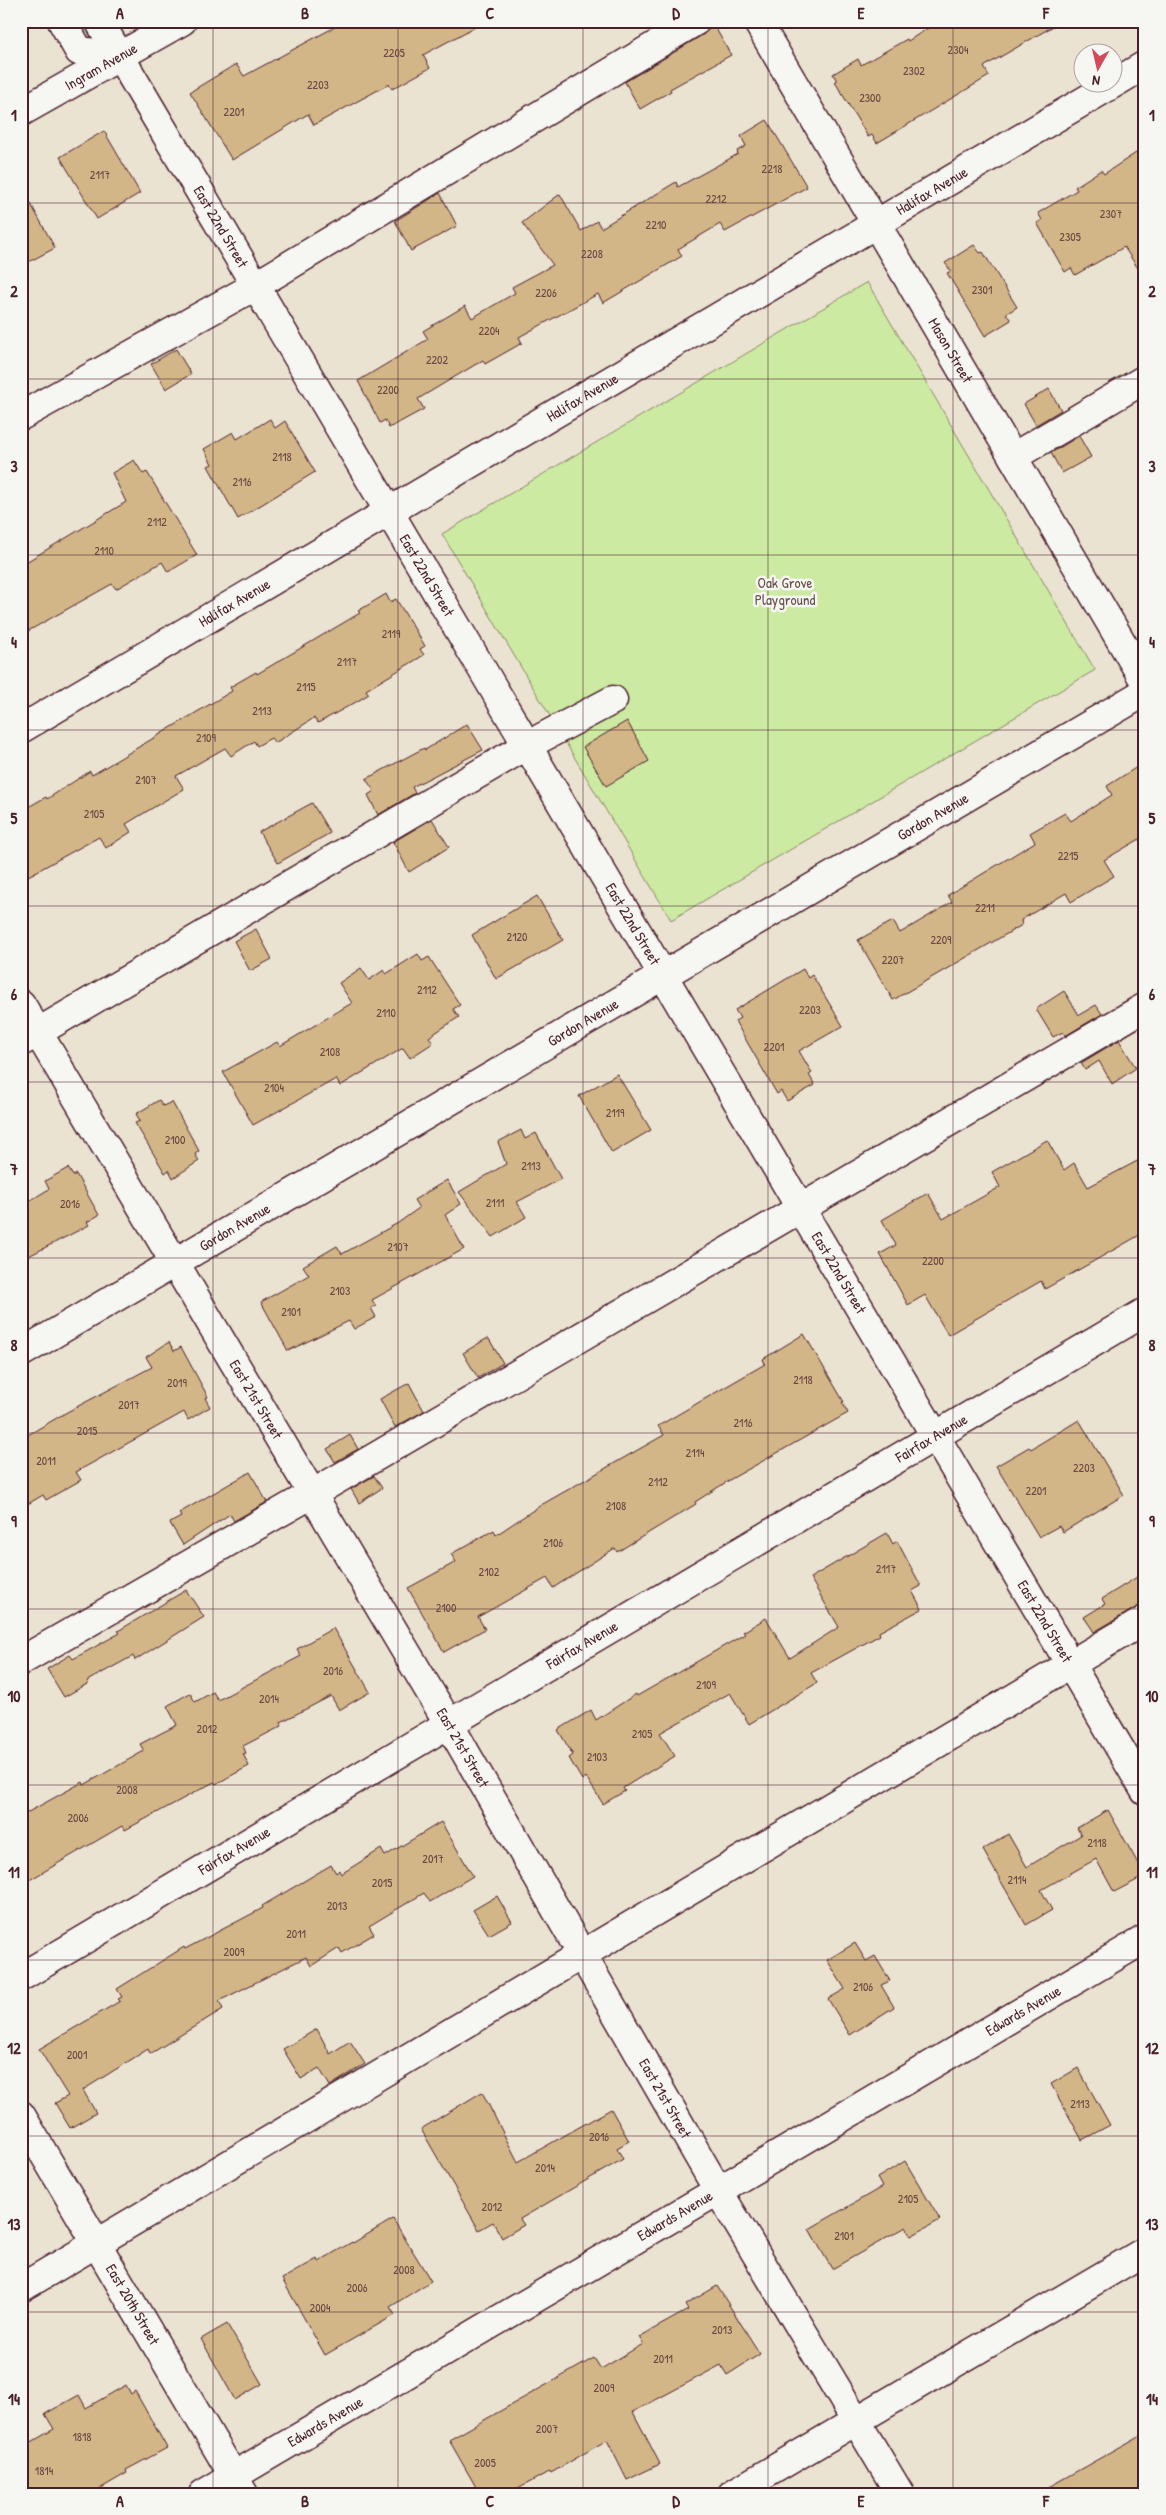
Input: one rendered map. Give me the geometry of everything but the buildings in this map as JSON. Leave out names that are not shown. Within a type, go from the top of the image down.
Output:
[{"type":"street","points":[[62,21],[79,51],[120,56]]},
{"type":"street","name":"East 22nd Street","points":[[99,21],[1145,1791]]},
{"type":"street","name":"Ingram Avenue","points":[[21,112],[182,21]]},
{"type":"street","points":[[21,416],[255,286],[696,21]]},
{"type":"street","name":"Mason Street","points":[[757,21],[1145,682]]},
{"type":"street","name":"Halifax Avenue","points":[[21,729],[1145,65]]},
{"type":"street","points":[[1013,457],[1145,380]]},
{"type":"street","name":"Gordon Avenue","points":[[21,1353],[662,974],[1145,692]]},
{"type":"street","points":[[30,1037],[526,746],[613,700]]},
{"type":"street","name":"East 21st Street","points":[[21,1004],[30,1037],[174,1263],[312,1494],[448,1724],[719,2192],[900,2494]]},
{"type":"street","points":[[21,1661],[312,1494],[1145,1006]]},
{"type":"street","name":"Fairfax Avenue","points":[[21,1977],[1145,1312]]},
{"type":"street","points":[[21,2288],[1069,1663],[1145,1620]]},
{"type":"street","name":"Edwards Avenue","points":[[204,2494],[239,2485],[719,2192],[1145,1939]]},
{"type":"street","name":"East 20th Street","points":[[21,2115],[239,2485]]},
{"type":"street","points":[[732,2494],[1145,2251]]},
{"type":"green space","name":"Oak Grove Playground","points":[[867,282],[1095,670],[671,920],[442,534]]}]
